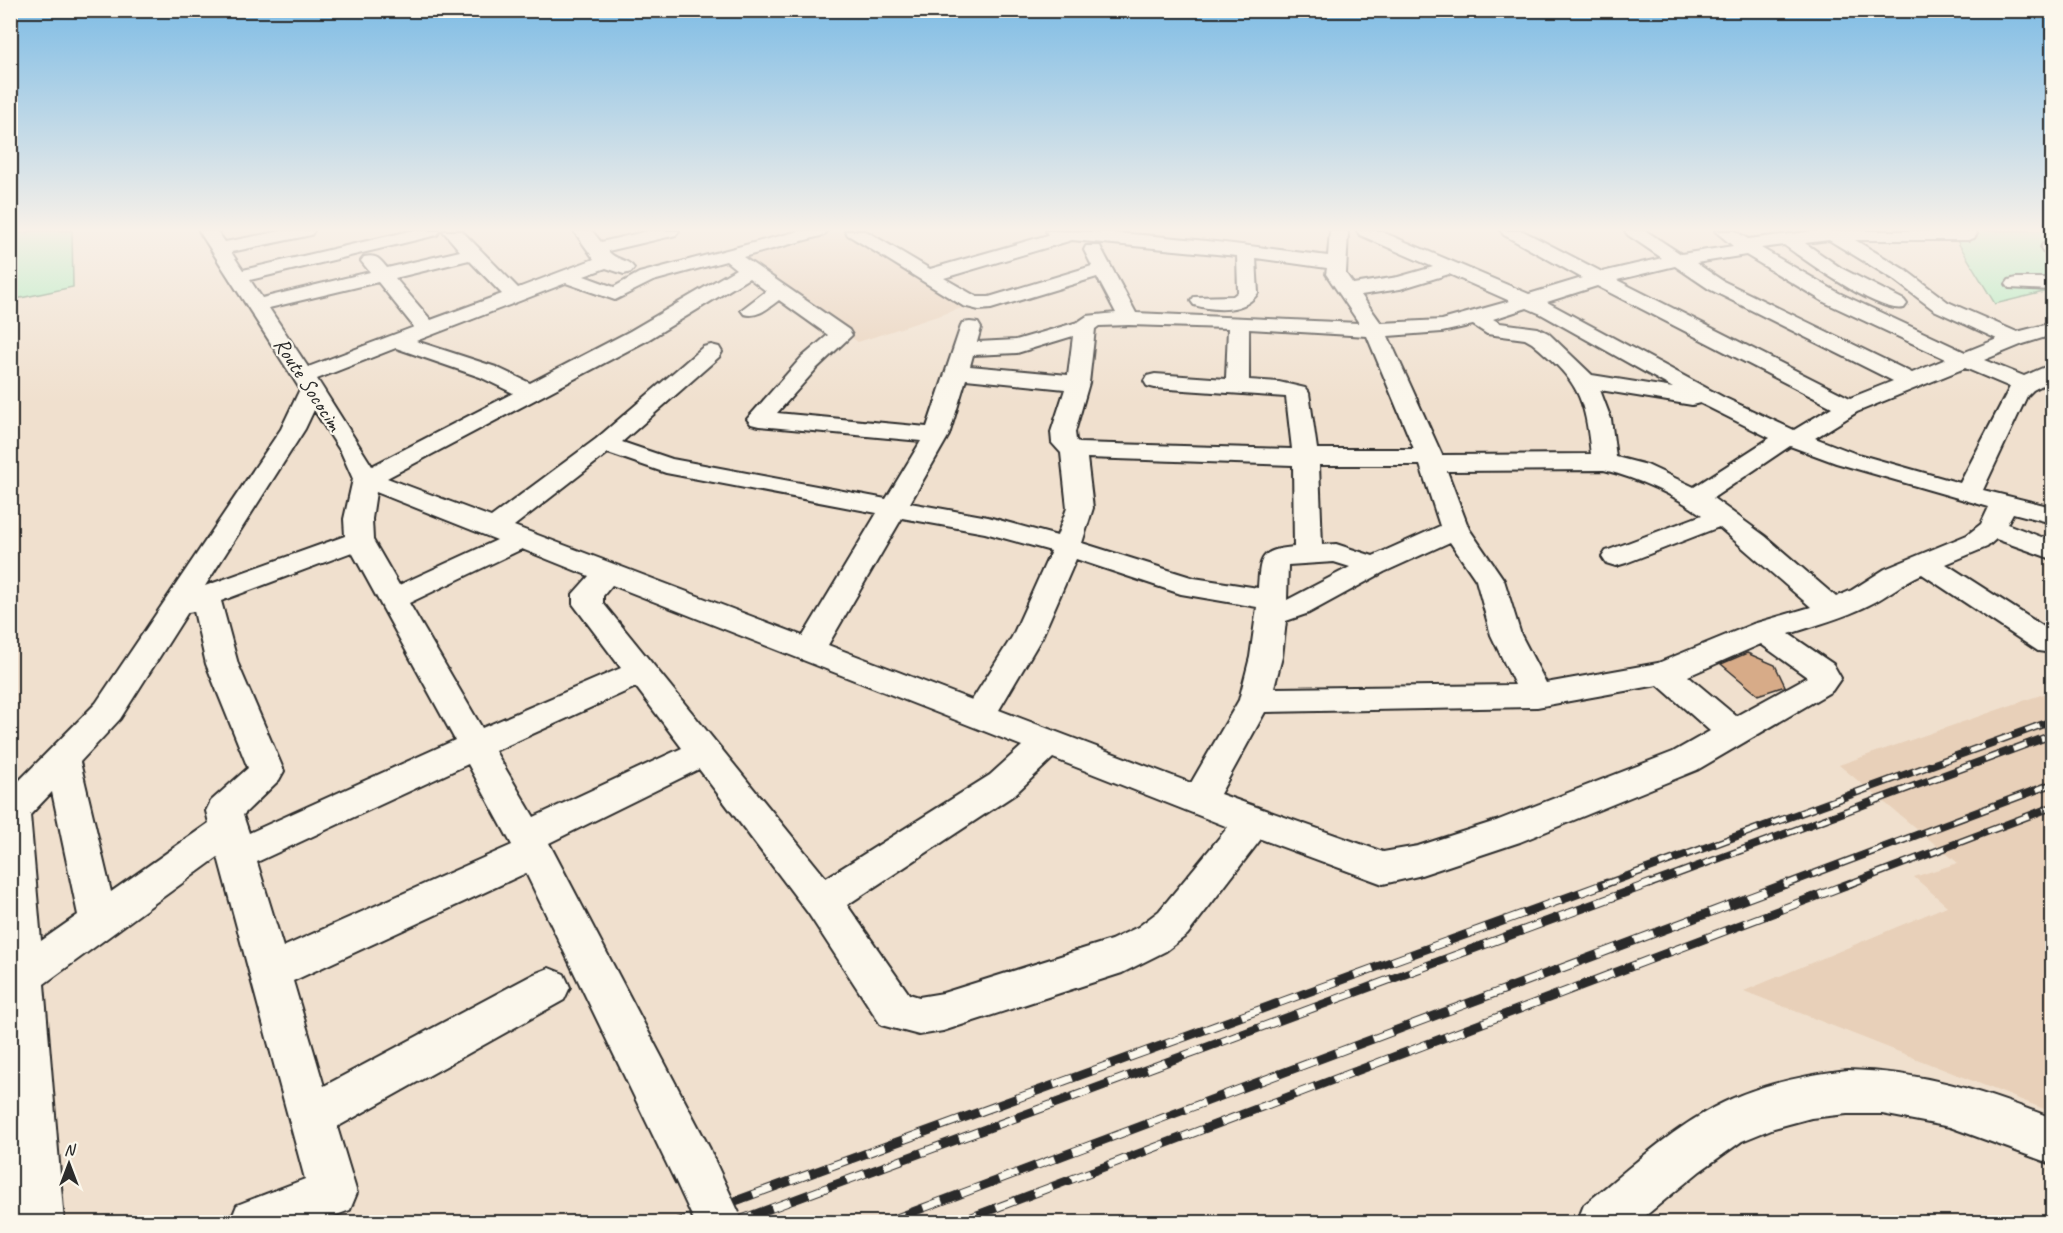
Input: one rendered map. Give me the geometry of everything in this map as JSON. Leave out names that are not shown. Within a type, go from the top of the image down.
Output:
[{"type":"street","name":"Route Sococim","points":[[246,289],[353,452],[366,479]]},
{"type":"street","points":[[257,305],[326,289]]},
{"type":"street","points":[[394,289],[427,329]]},
{"type":"street","points":[[508,289],[515,296]]},
{"type":"street","points":[[40,1222],[11,812],[108,711],[190,602],[293,429],[308,382],[396,341],[534,289]]},
{"type":"street","points":[[600,289],[615,294],[625,289]]},
{"type":"street","points":[[366,479],[638,336],[718,289]]},
{"type":"street","points":[[775,289],[841,335],[809,363],[759,419],[937,435]]},
{"type":"street","points":[[948,289],[970,302],[979,304],[991,303],[1036,289]]},
{"type":"street","points":[[1113,289],[1124,309]]},
{"type":"street","points":[[963,349],[1017,346],[1085,326],[1094,320],[1124,309],[1173,301],[1239,302],[1246,297],[1248,289]]},
{"type":"street","points":[[1366,289],[1347,291],[1375,330],[1431,460],[1455,529],[1490,580],[1506,635],[1537,696]]},
{"type":"street","points":[[1501,289],[1527,300],[1715,402],[1791,438],[1845,458],[2004,504],[2052,515]]},
{"type":"street","points":[[1124,309],[1239,322],[1375,330],[1442,326],[1476,318],[1566,289]]},
{"type":"street","points":[[1618,289],[1849,407]]},
{"type":"street","points":[[1726,289],[1913,382]]},
{"type":"street","points":[[1817,289],[1966,360],[2027,383],[2052,389]]},
{"type":"street","points":[[1867,289],[1898,304]]},
{"type":"street","points":[[1918,289],[1933,300],[2014,339]]},
{"type":"street","points":[[751,310],[779,291]]},
{"type":"street","points":[[1859,310],[1933,300]]},
{"type":"street","points":[[1476,318],[1495,329],[1524,332],[1540,338],[1585,381],[1599,419],[1605,462]]},
{"type":"street","points":[[1237,386],[1239,322]]},
{"type":"street","points":[[1085,326],[1078,383],[1063,432],[1064,443],[1073,450],[1431,460],[1605,462],[1626,466],[1697,497],[1724,517],[1833,610]]},
{"type":"street","points":[[1697,497],[1742,465],[1849,407],[2014,339],[2052,329]]},
{"type":"street","points":[[396,341],[488,372],[530,393]]},
{"type":"street","points":[[810,650],[937,435],[963,349]]},
{"type":"street","points":[[963,349],[1078,383]]},
{"type":"street","points":[[391,600],[507,534],[605,444],[711,352]]},
{"type":"street","points":[[1968,494],[2012,402],[2027,383],[2052,371]]},
{"type":"street","points":[[1155,381],[1279,389],[1297,393],[1306,457],[1308,555]]},
{"type":"street","points":[[1585,381],[1715,402]]},
{"type":"street","points":[[605,444],[666,465],[988,525],[1067,547],[1191,587],[1272,607],[1299,606],[1374,566],[1455,529]]},
{"type":"street","points":[[980,715],[1027,637],[1067,547],[1080,508],[1073,450]]},
{"type":"street","points":[[366,479],[1254,822],[1383,868],[1418,861],[1507,831],[1685,761],[1821,683],[1825,678],[1822,672],[1764,631]]},
{"type":"street","points":[[366,479],[358,519],[359,540],[531,844],[719,1222]]},
{"type":"street","points":[[1254,700],[1537,696],[1664,673],[1764,631],[1833,610],[1862,597],[1895,575],[1977,541],[1992,528],[2004,504]]},
{"type":"street","points":[[1616,557],[1697,524],[1724,517]]},
{"type":"street","points":[[1992,528],[2052,551]]},
{"type":"street","points":[[190,602],[359,540]]},
{"type":"street","points":[[1199,800],[1254,700],[1266,657],[1274,562],[1280,557],[1336,553],[1374,566]]},
{"type":"street","points":[[1924,563],[2049,644]]},
{"type":"street","points":[[607,573],[588,594],[588,604],[822,901],[896,1011],[919,1016],[943,1012],[1122,955],[1152,939],[1173,923],[1254,822]]},
{"type":"street","points":[[190,602],[222,664],[267,771],[224,811],[333,1193],[254,1222]]},
{"type":"street","points":[[22,977],[99,922],[233,842],[476,744],[641,672]]},
{"type":"street","points":[[1664,673],[1733,732]]},
{"type":"street","points":[[822,901],[1002,785],[1048,742]]},
{"type":"street","points":[[270,972],[531,844],[704,752]]},
{"type":"street","points":[[62,759],[99,922]]},
{"type":"street","points":[[311,1117],[549,987]]},
{"type":"street","points":[[1601,1222],[1713,1133],[1753,1113],[1800,1097],[1839,1091],[1879,1092],[1924,1098],[1974,1110],[2052,1141]]},
{"type":"shaded area","points":[[784,289],[935,289],[965,307],[858,342]]},
{"type":"shaded area","points":[[2052,691],[2052,1112],[1744,991],[1947,906],[1914,877],[1958,863],[1839,765]]},
{"type":"green space","points":[[11,289],[66,289],[11,300]]},
{"type":"green space","points":[[1986,289],[2052,289],[2052,290],[1995,304]]},
{"type":"building","points":[[1747,653],[1775,665],[1785,686],[1758,695],[1721,664]]},
{"type":"railway","points":[[1603,885],[2052,721]]},
{"type":"railway","points":[[1647,885],[2052,735]]},
{"type":"railway","points":[[1784,885],[2052,784]]},
{"type":"railway","points":[[1847,885],[2052,807]]},
{"type":"railway","points":[[678,1222],[1607,883]]},
{"type":"railway","points":[[734,1222],[1651,883]]},
{"type":"railway","points":[[886,1222],[1788,883]]},
{"type":"railway","points":[[959,1222],[1851,883]]}]
